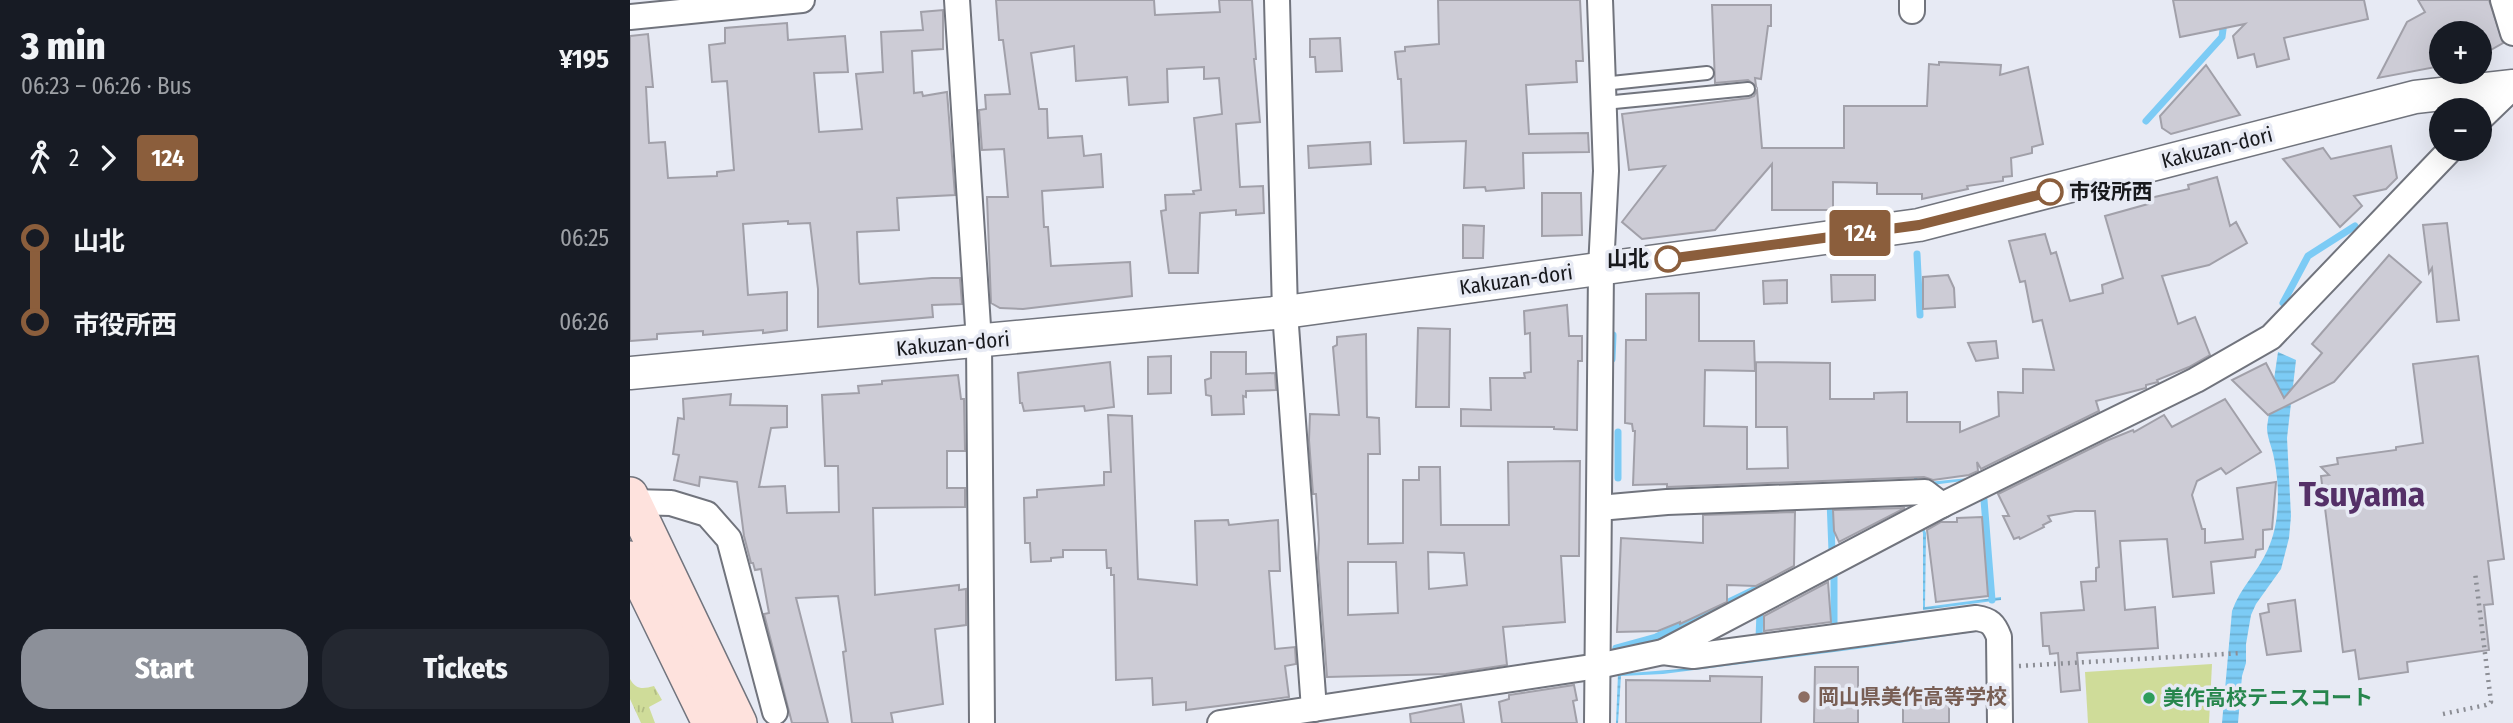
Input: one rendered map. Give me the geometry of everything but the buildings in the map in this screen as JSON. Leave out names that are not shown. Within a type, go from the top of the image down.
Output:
[{"type":"main road","points":[[632,498],[739,723]]},
{"type":"main road","points":[[630,559],[710,723]]},
{"type":"street","points":[[630,17],[802,0]]},
{"type":"street","points":[[957,0],[979,342],[982,723]]},
{"type":"street","points":[[1277,0],[1285,312],[1314,709]]},
{"type":"street","points":[[1597,723],[1601,268],[1606,171],[1600,0]]},
{"type":"street","points":[[2503,0],[2513,33]]},
{"type":"street","points":[[2492,107],[2513,86]]},
{"type":"street","name":"Kakuzan-dori","points":[[630,373],[1285,312],[1919,225],[2415,97],[2513,86]]},
{"type":"street","points":[[1220,723],[1598,666],[1663,652],[1942,505],[2196,380],[2271,337],[2440,161]]},
{"type":"street","points":[[1599,508],[1667,502],[1925,492],[1942,505]]},
{"type":"street","points":[[632,498],[671,503],[707,514],[729,539],[775,712]]},
{"type":"street","points":[[1663,652],[1693,656],[1976,618],[1986,619],[1995,626],[1999,637],[2000,723]]},
{"type":"lane","points":[[1603,94],[1707,73]]},
{"type":"lane","points":[[1603,94],[1748,89]]},
{"type":"path","points":[[2442,714],[2491,702],[2475,572]]},
{"type":"path","points":[[2001,667],[2242,653]]},
{"type":"green space","name":"美作高校テニスコート","points":[[2212,664],[2209,723],[2088,723],[2085,672]]},
{"type":"green space","points":[[630,679],[640,688],[654,686],[662,700],[649,707],[655,723],[641,723],[630,699]]},
{"type":"water","points":[[2278,352],[2296,360],[2287,438],[2291,516],[2289,538],[2281,569],[2251,615],[2238,723],[2222,723],[2232,611],[2268,549],[2277,516],[2277,481],[2267,427]]},
{"type":"water","points":[[1995,468],[1970,480],[1917,487],[1916,511],[1926,533],[1925,607],[2001,597],[2001,600],[1923,610],[1923,533],[1914,511],[1914,476],[1917,476],[1918,483],[1969,478]]},
{"type":"water","points":[[1981,631],[1663,674],[1621,676],[1616,723],[1618,674],[1693,668]]},
{"type":"waterway","points":[[2146,121],[2222,37],[2224,22]]},
{"type":"waterway","points":[[2283,303],[2308,256],[2355,226]]},
{"type":"waterway","points":[[1917,254],[1920,315]]},
{"type":"waterway","points":[[1612,359],[1613,335]]},
{"type":"waterway","points":[[1618,432],[1618,478]]},
{"type":"waterway","points":[[1830,500],[1832,551]]},
{"type":"waterway","points":[[1984,500],[1992,600]]},
{"type":"waterway","points":[[1834,574],[1834,628]]},
{"type":"waterway","points":[[1616,648],[1656,637],[1758,588],[1758,577]]},
{"type":"waterway","points":[[1759,638],[1760,613]]},
{"type":"bus line","name":"124","points":[[1668,259],[1919,225],[2050,192]]},
{"type":"place","name":"市役所西","points":[[2050,192]]},
{"type":"place","name":"山北","points":[[1668,259]]},
{"type":"place","name":"岡山県美作高等学校","points":[[1804,697]]},
{"type":"place","name":"美作高校テニスコート","points":[[2149,698]]},
{"type":"district","name":"Tsuyama","points":[[2362,494]]}]
